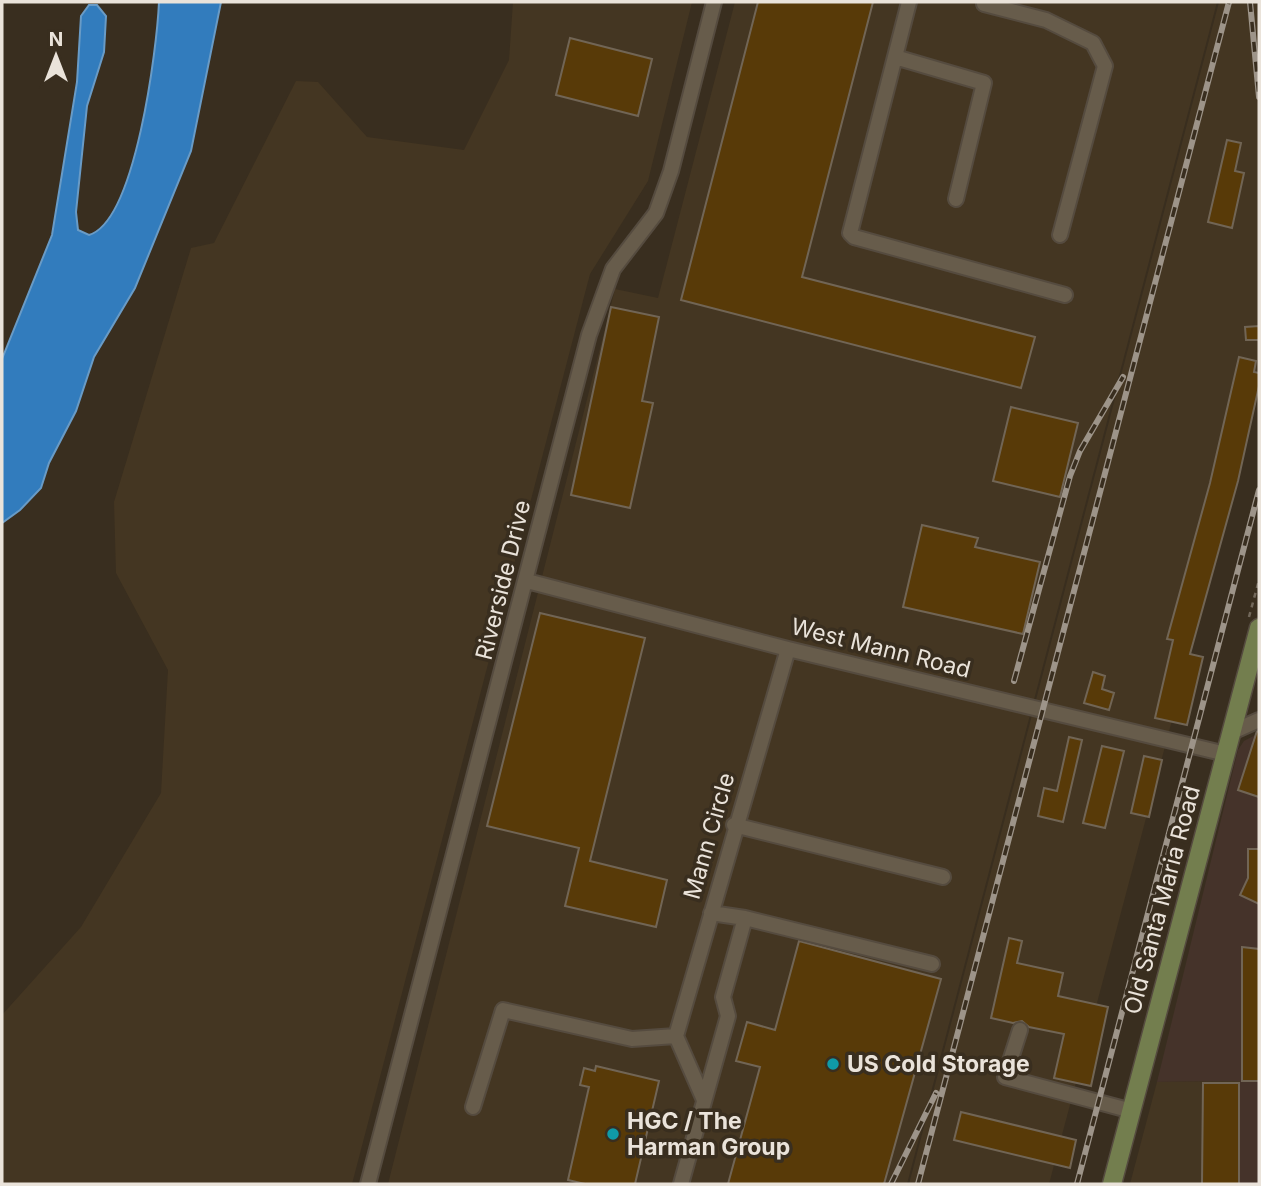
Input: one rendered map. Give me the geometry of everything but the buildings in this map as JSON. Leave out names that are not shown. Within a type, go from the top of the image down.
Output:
[{"type":"main road","name":"Old Santa Maria Road","points":[[1112,1184],[1259,628]]},
{"type":"street","name":"Riverside Drive","points":[[369,1184],[596,313],[613,269],[656,213],[671,171],[714,2]]},
{"type":"street","points":[[909,2],[850,233],[854,237],[1065,295]]},
{"type":"street","points":[[983,2],[1046,20],[1093,43],[1105,66],[1060,235]]},
{"type":"street","points":[[895,57],[984,83],[956,199]]},
{"type":"street","name":"West Mann Road","points":[[527,581],[788,649],[1226,754]]},
{"type":"street","name":"Mann Circle","points":[[676,1036],[734,825],[788,649]]},
{"type":"street","points":[[1232,732],[1259,720]]},
{"type":"street","points":[[734,825],[943,877]]},
{"type":"street","points":[[711,913],[745,918],[932,964]]},
{"type":"street","points":[[681,1184],[728,1016],[723,997],[745,918]]},
{"type":"street","points":[[473,1107],[503,1010],[632,1039],[676,1036],[704,1100]]},
{"type":"street","points":[[1020,1030],[1005,1077],[1132,1111]]},
{"type":"shaded area","points":[[513,2],[692,2],[648,181],[590,274],[352,1184],[2,1184],[2,1015],[81,927],[161,793],[168,670],[116,573],[114,502],[191,248],[214,243],[296,81],[318,82],[367,137],[464,150],[509,60]]},
{"type":"shaded area","points":[[735,2],[1217,2],[907,1184],[388,1184],[615,289],[658,298]]},
{"type":"shaded area","points":[[1219,2],[1259,2],[1259,392],[1049,1184],[909,1184]]},
{"type":"shaded area","points":[[1259,733],[1259,1184],[1240,1184],[1240,1081],[1157,1082],[1238,750],[1244,741]]},
{"type":"shaded area","points":[[1240,1081],[1240,1184],[1130,1184],[1157,1082]]},
{"type":"water","points":[[159,2],[221,2],[191,151],[135,288],[94,357],[76,411],[49,463],[41,488],[20,510],[2,523],[2,359],[52,235],[77,82],[81,16],[89,5],[97,5],[106,16],[104,52],[87,106],[76,212],[78,230],[89,235],[105,223],[119,199],[131,167],[148,92]]},
{"type":"railway","points":[[918,1184],[1229,2]]},
{"type":"railway","points":[[1250,2],[1259,97]]},
{"type":"railway","points":[[1014,681],[1070,476],[1080,451],[1123,377]]},
{"type":"railway","points":[[1077,1184],[1259,490]]},
{"type":"railway","points":[[891,1184],[936,1093]]},
{"type":"place","name":"US Cold Storage","points":[[833,1064]]},
{"type":"place","name":"HGC / The Harman Group","points":[[613,1134]]}]
